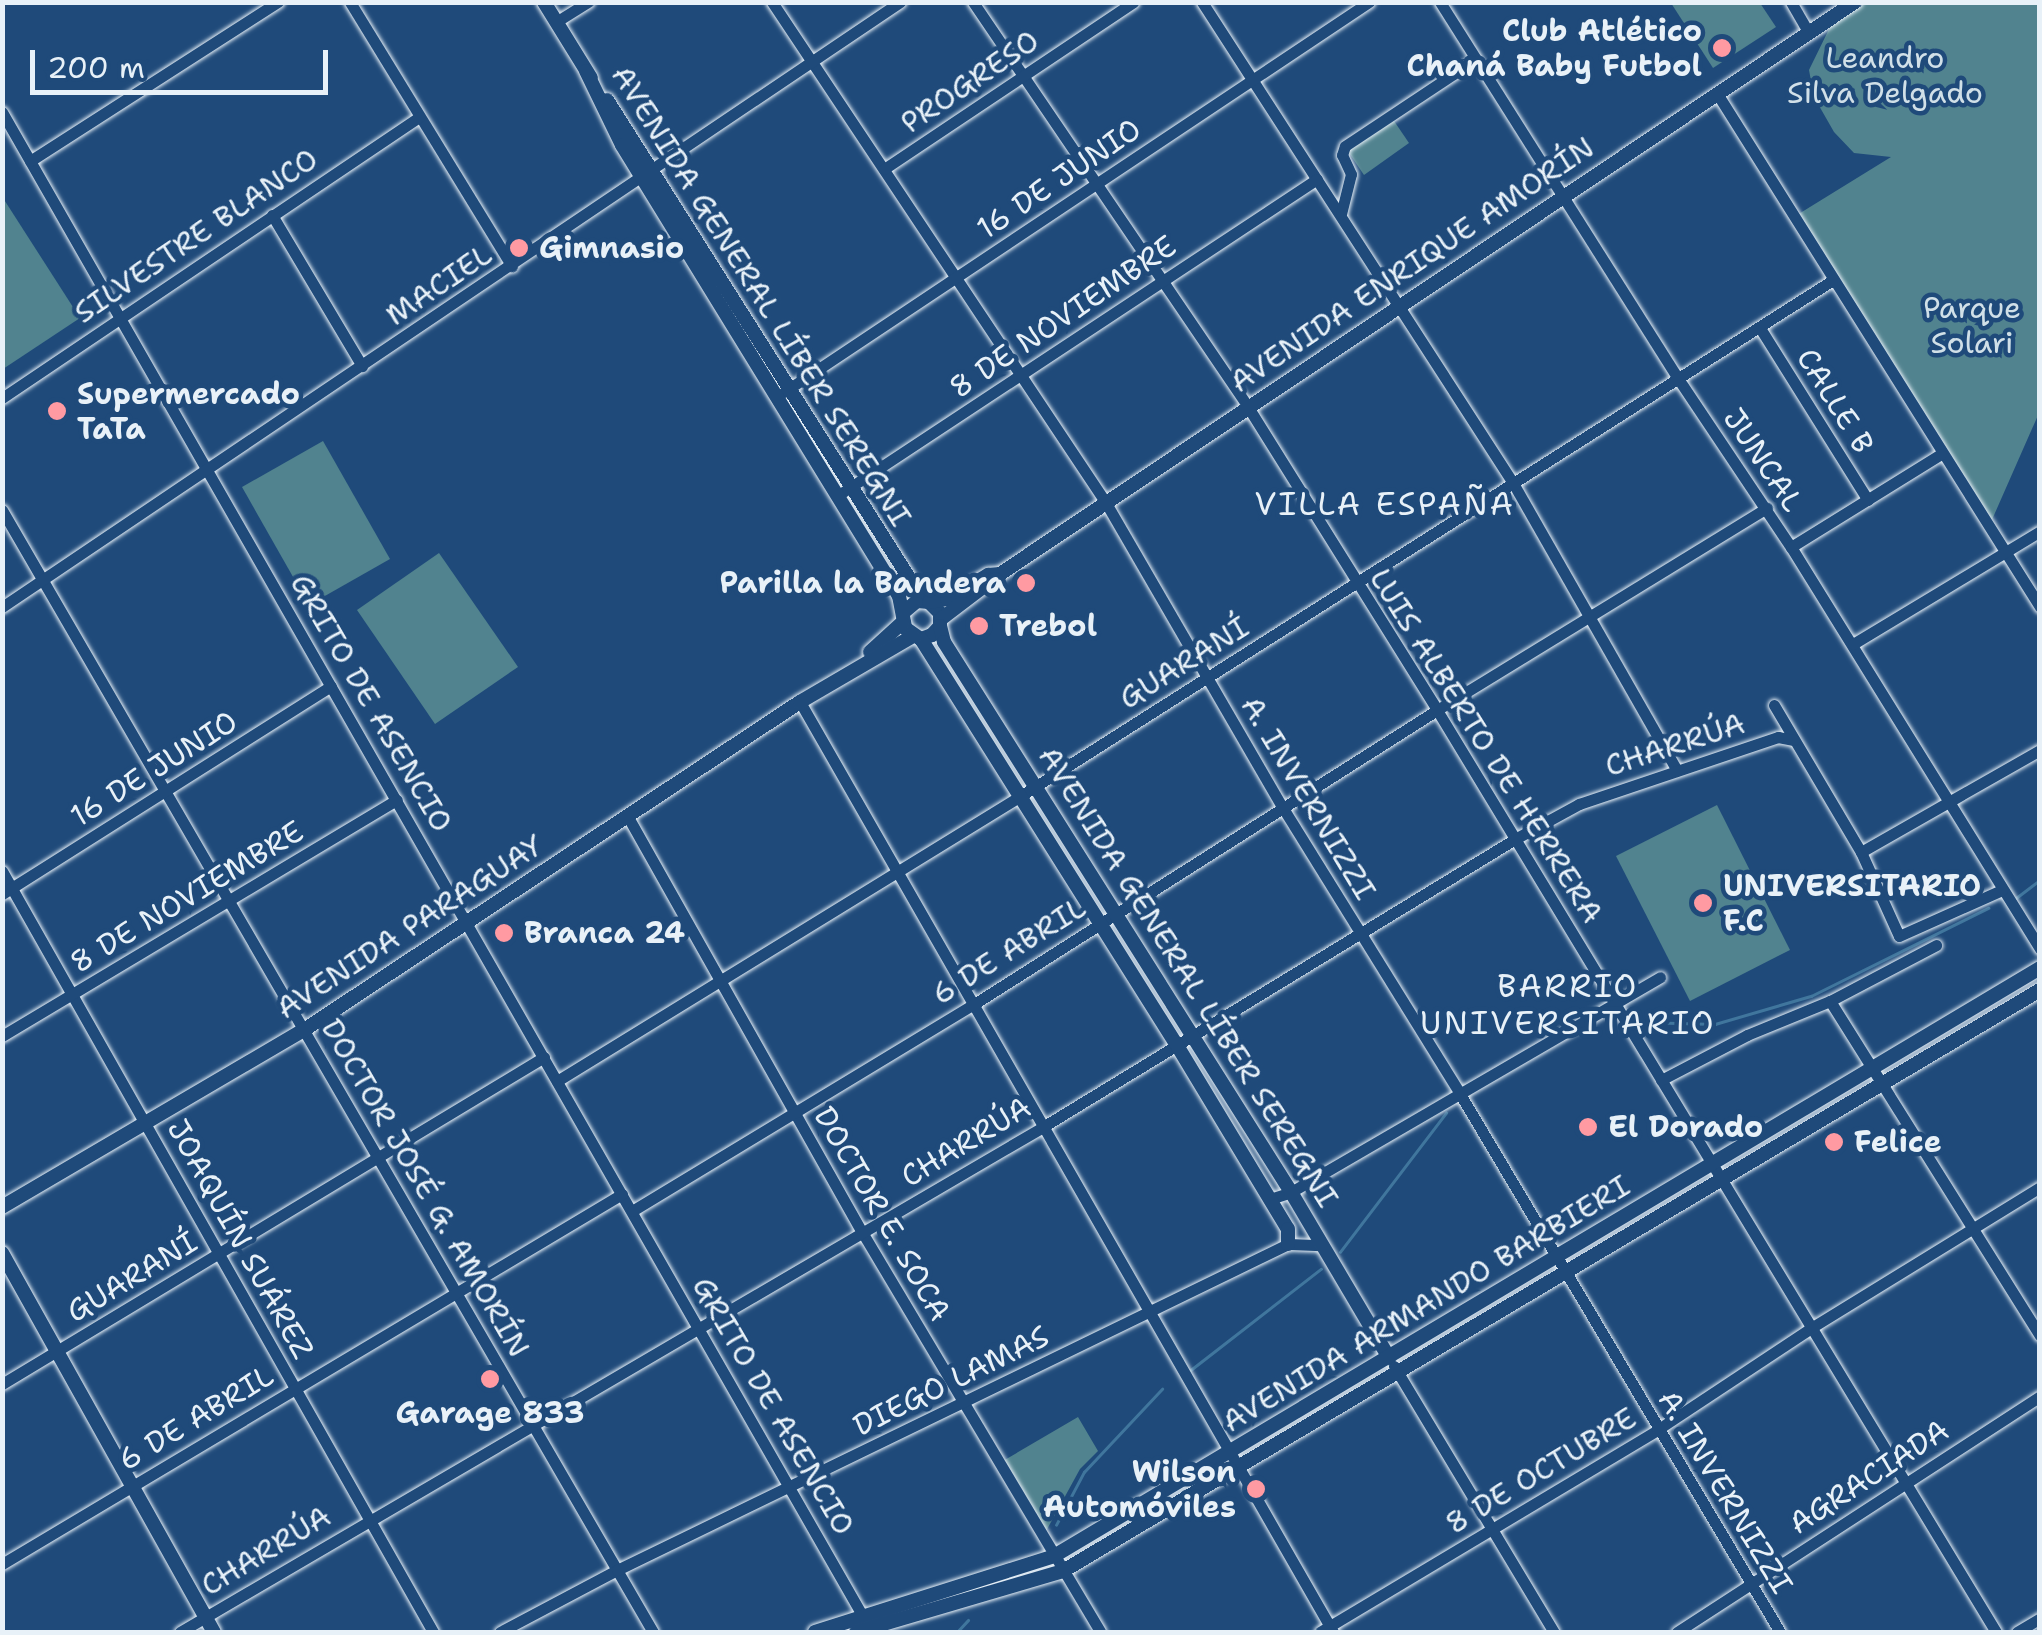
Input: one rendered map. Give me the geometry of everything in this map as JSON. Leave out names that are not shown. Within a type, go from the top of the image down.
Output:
[{"type":"street","points":[[30,162],[278,2]]},
{"type":"street","points":[[350,2],[512,266]]},
{"type":"street","name":"AVENIDA GENERAL LÍBER SEREGNI","points":[[544,2],[776,398],[940,622],[944,642],[1291,1192],[1389,1358]]},
{"type":"street","points":[[556,22],[588,2]]},
{"type":"street","name":"A. INVERNIZZI","points":[[772,2],[1106,503],[1206,678],[1460,1094],[1780,1632]]},
{"type":"street","name":"MACIEL","points":[[2,606],[900,2]]},
{"type":"street","name":"LUIS ALBERTO DE HERRERA","points":[[973,2],[1248,408],[1437,710],[1996,1632]]},
{"type":"street","name":"PROGRESO","points":[[884,169],[1133,2]]},
{"type":"street","points":[[1202,2],[1513,484],[1677,770]]},
{"type":"street","name":"16 DE JUNIO","points":[[776,398],[1369,2]]},
{"type":"street","name":"JUNCAL","points":[[1440,2],[1679,380],[1853,644],[1948,806],[2040,950]]},
{"type":"street","points":[[1790,2],[1809,33]]},
{"type":"street","name":"AVENIDA ENRIQUE AMORÍN","points":[[917,638],[1000,574],[1854,2]]},
{"type":"street","points":[[1340,214],[1350,174],[1342,155],[1345,146],[1476,59]]},
{"type":"street","points":[[1718,95],[2040,607]]},
{"type":"street","name":"GRITO DE ASENCIO","points":[[2,112],[6,128],[30,162],[469,924],[790,1487],[865,1627]]},
{"type":"street","name":"SILVESTRE BLANCO","points":[[2,398],[419,117]]},
{"type":"street","name":"AVENIDA GENERAL LÍBER SEREGNI","points":[[648,174],[790,388],[900,596],[904,617],[1022,795],[1175,1042],[1288,1229],[1288,1244]]},
{"type":"street","name":"8 DE NOVIEMBRE","points":[[844,492],[1316,179]]},
{"type":"street","points":[[272,215],[362,366]]},
{"type":"street","name":"GUARANÍ","points":[[558,1081],[1037,786],[1833,280]]},
{"type":"street","name":"CALLE B","points":[[1760,328],[1868,500]]},
{"type":"street","points":[[1791,547],[1941,454]]},
{"type":"street","name":"6 DE ABRIL","points":[[632,1211],[971,1006],[1437,710],[1766,508]]},
{"type":"street","name":"DOCTOR JOSÉ G. AMORÍN","points":[[2,510],[653,1632]]},
{"type":"street","points":[[1853,644],[2040,531]]},
{"type":"street","name":"AVENIDA ENRIQUE AMORÍN","points":[[904,617],[926,601],[947,599],[988,575],[1000,574]]},
{"type":"street","name":"AVENIDA PARAGUAY","points":[[839,678],[904,617]]},
{"type":"street","name":"AVENIDA PARAGUAY","points":[[2,1207],[304,1030],[800,702],[917,638]]},
{"type":"street","name":"16 DE JUNIO","points":[[8,891],[331,686]]},
{"type":"street","points":[[800,702],[1327,1630]]},
{"type":"street","points":[[1774,706],[1860,852],[1900,936],[2002,890]]},
{"type":"street","name":"CHARRÚA","points":[[180,1632],[698,1325],[1041,1128],[1175,1042],[1515,839],[1579,804],[1778,738],[1794,740]]},
{"type":"street","points":[[1860,852],[1948,806],[2040,750]]},
{"type":"street","name":"8 DE NOVIEMBRE","points":[[2,1036],[396,800]]},
{"type":"street","name":"DOCTOR E. SOCA","points":[[628,817],[862,1232],[1100,1632]]},
{"type":"street","name":"JOAQUÍN SUÁREZ","points":[[2,871],[8,891],[73,995],[434,1632]]},
{"type":"street","points":[[1661,1080],[1747,1035],[1830,1001],[1936,944]]},
{"type":"street","name":"AVENIDA ARMANDO BARBIERI","points":[[865,1627],[1054,1556],[2040,968]]},
{"type":"street","points":[[1270,1200],[1291,1192],[1660,977]]},
{"type":"street","name":"AVENIDA ARMANDO BARBIERI","points":[[815,1632],[865,1627],[1063,1571],[2040,990]]},
{"type":"street","points":[[1830,1001],[2040,1336]]},
{"type":"street","name":"GUARANÍ","points":[[2,1384],[544,1057]]},
{"type":"street","name":"8 DE OCTUBRE","points":[[1327,1630],[1657,1430],[1811,1328],[2040,1187]]},
{"type":"street","name":"6 DE ABRIL","points":[[2,1564],[622,1194]]},
{"type":"street","name":"DIEGO LAMAS","points":[[500,1632],[617,1570],[1288,1244],[1322,1245]]},
{"type":"street","points":[[2,1253],[214,1632]]},
{"type":"street","points":[[1389,1358],[1554,1632]]},
{"type":"street","name":"AGRACIADA","points":[[1677,1632],[2040,1396]]},
{"type":"street","points":[[2017,1632],[2040,1618]]},
{"type":"green space","name":"Club Atlético Chaná Baby Futbol","points":[[1671,3],[1760,3],[1776,27],[1713,68]]},
{"type":"green space","points":[[1865,3],[2039,3],[2039,413],[1991,522],[1797,215],[1891,157],[1854,153],[1834,132],[1814,97],[1809,70],[1831,25]]},
{"type":"green space","points":[[1392,118],[1409,143],[1364,175],[1347,150]]},
{"type":"green space","points":[[3,198],[80,318],[2,369]]},
{"type":"green space","points":[[323,441],[390,559],[309,605],[242,487]]},
{"type":"green space","points":[[439,553],[518,667],[435,724],[357,610]]},
{"type":"green space","name":"UNIVERSITARIO F.C","points":[[1717,805],[1790,950],[1690,1001],[1616,856]]},
{"type":"green space","points":[[1078,1417],[1098,1451],[1080,1469],[1045,1533],[1003,1461]]},
{"type":"waterway","points":[[2016,898],[2040,880]]},
{"type":"waterway","points":[[1640,1022],[1715,1024],[1811,996],[1988,908]]},
{"type":"waterway","points":[[1340,1252],[1446,1113]]},
{"type":"waterway","points":[[1188,1372],[1321,1269]]},
{"type":"waterway","points":[[1056,1525],[1084,1472],[1162,1389]]},
{"type":"waterway","points":[[957,1632],[968,1620]]},
{"type":"place","name":"Club Atlético Chaná Baby Futbol","points":[[1722,48]]},
{"type":"place","name":"Gimnasio","points":[[519,248]]},
{"type":"place","name":"Supermercado TaTa","points":[[57,411]]},
{"type":"place","name":"Parilla la Bandera","points":[[1026,583]]},
{"type":"place","name":"Trebol","points":[[979,626]]},
{"type":"place","name":"UNIVERSITARIO F.C","points":[[1703,903]]},
{"type":"place","name":"Branca 24","points":[[504,933]]},
{"type":"place","name":"El Dorado","points":[[1588,1127]]},
{"type":"place","name":"Felice","points":[[1834,1142]]},
{"type":"place","name":"Garage 833","points":[[490,1379]]},
{"type":"place","name":"Wilson Automóviles","points":[[1256,1489]]},
{"type":"district","name":"VILLA ESPAÑA","points":[[1385,504]]},
{"type":"district","name":"BARRIO UNIVERSITARIO","points":[[1568,1006]]},
{"type":"park label","name":"Leandro Silva Delgado","points":[[1885,75]]},
{"type":"park label","name":"Parque Solari","points":[[1972,325]]}]
